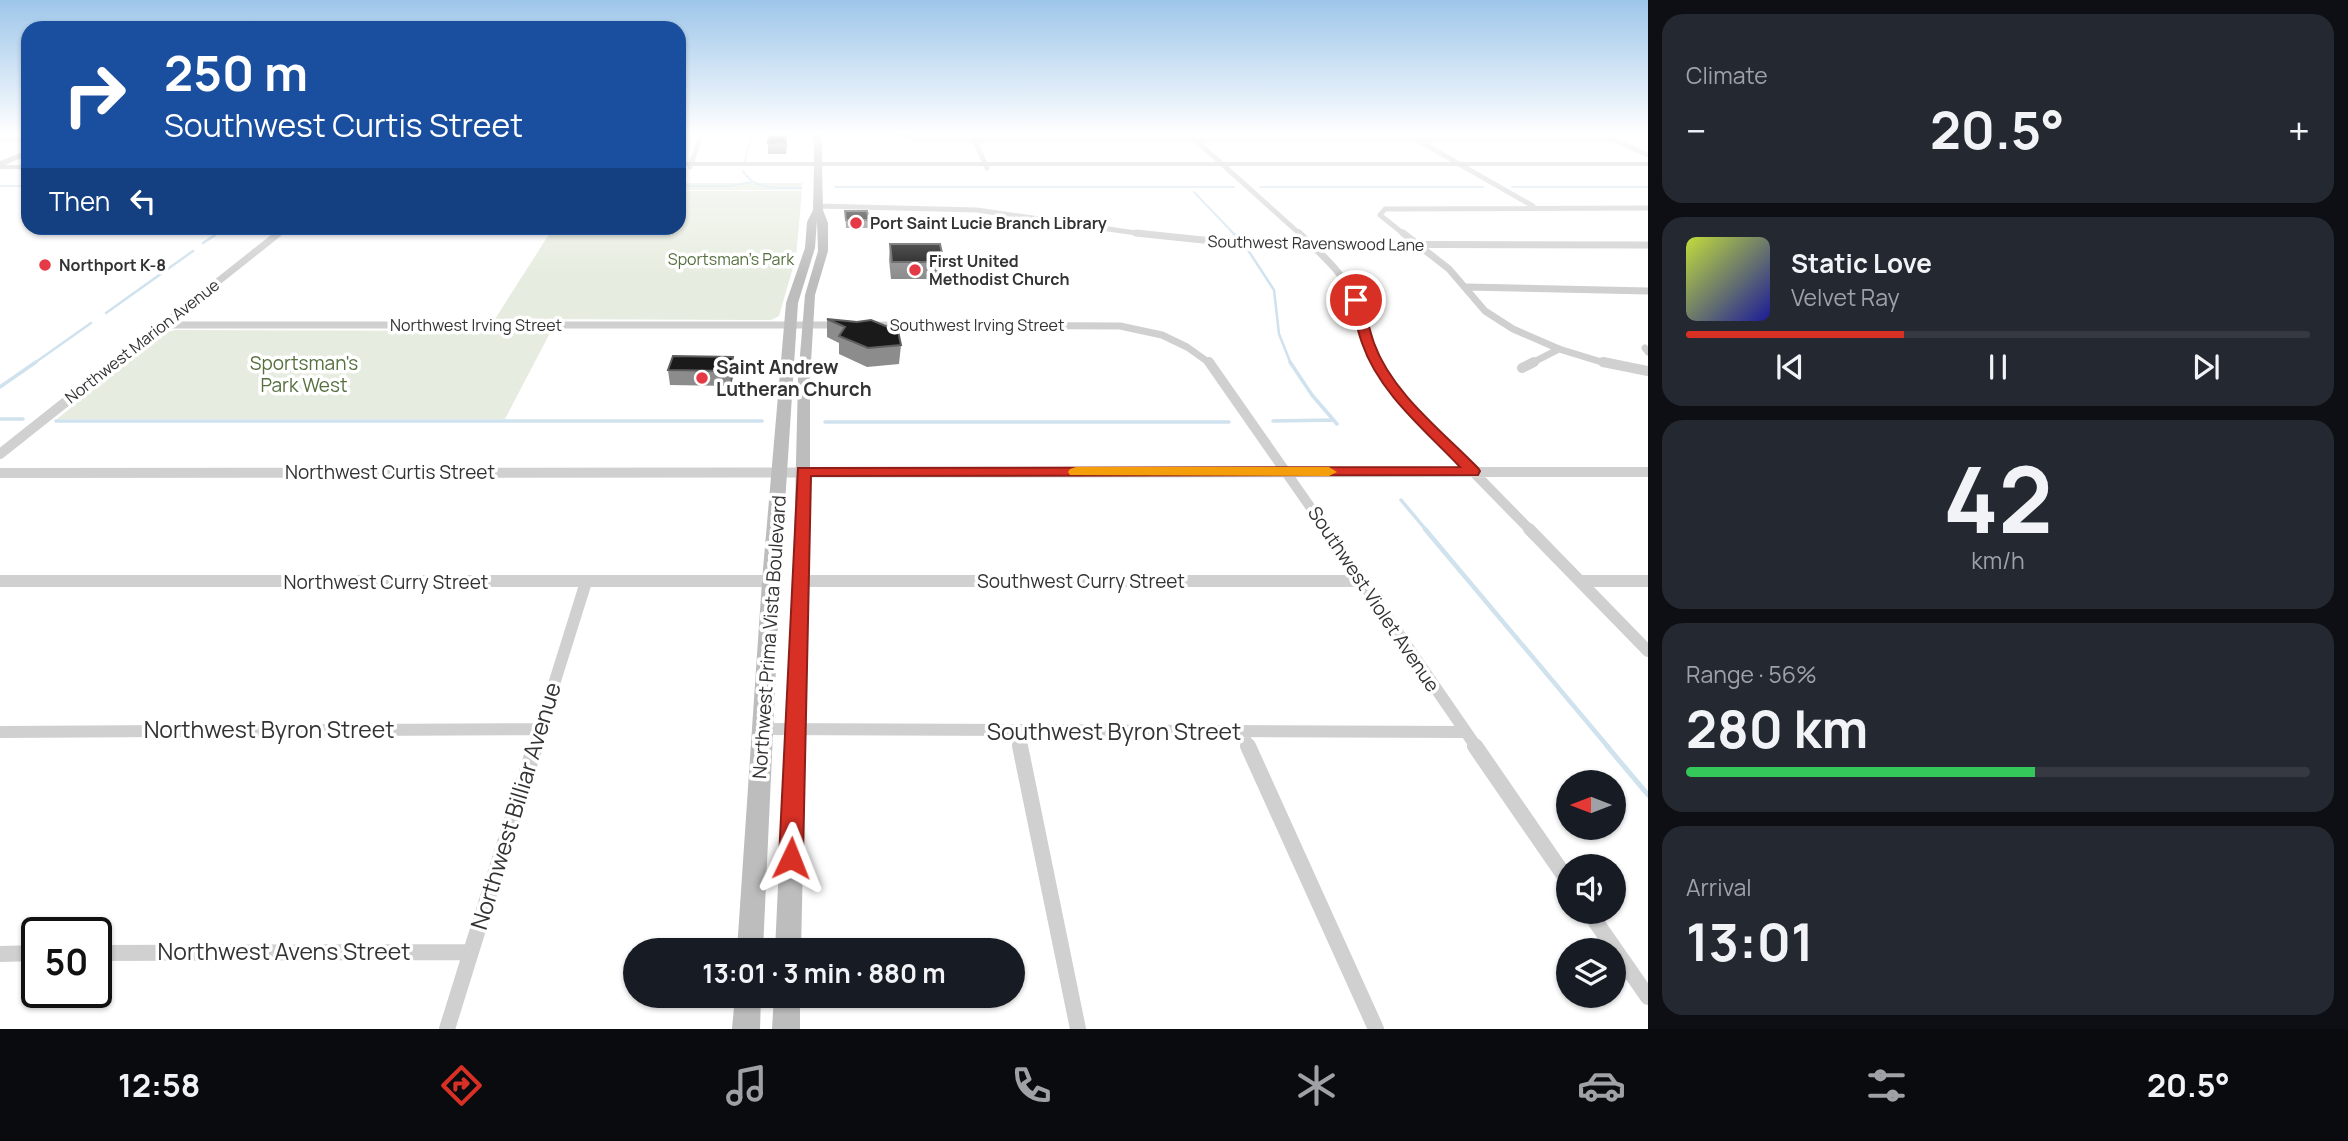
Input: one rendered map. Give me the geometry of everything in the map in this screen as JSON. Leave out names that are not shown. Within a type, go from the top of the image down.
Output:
[{"type":"main road","points":[[817,183],[818,208]]},
{"type":"main road","name":"Northwest Prima Vista Boulevard","points":[[751,938],[771,581],[792,303],[810,248],[812,222],[818,208]]},
{"type":"main road","name":"Northwest Prima Vista Boulevard","points":[[788,938],[801,581],[804,379],[810,295],[823,251],[823,222],[818,208]]},
{"type":"main road","points":[[746,1029],[747,1008]]},
{"type":"main road","points":[[786,1029],[787,1008]]},
{"type":"street","points":[[1243,183],[1343,277],[1356,300],[1368,344],[1401,398],[1648,651]]},
{"type":"street","points":[[1493,183],[1535,207]]},
{"type":"street","points":[[1648,208],[1535,207],[1384,210],[1380,213],[1381,218],[1467,287],[1485,311],[1513,329],[1559,349],[1613,365],[1648,371]]},
{"type":"street","name":"Southwest Ravenswood Lane","points":[[818,208],[949,208],[1039,218],[1185,240],[1241,244],[1648,245]]},
{"type":"street","name":"Northwest Marion Avenue","points":[[0,454],[276,235]]},
{"type":"street","points":[[1467,287],[1648,291]]},
{"type":"street","name":"Northwest Irving Street","points":[[162,325],[790,325]]},
{"type":"street","points":[[790,325],[848,325]]},
{"type":"street","name":"Southwest Irving Street","points":[[861,325],[1102,325],[1136,328],[1163,335]]},
{"type":"street","name":"Southwest Violet Avenue","points":[[1163,335],[1188,345],[1214,366],[1556,864]]},
{"type":"street","points":[[1522,368],[1559,349]]},
{"type":"street","name":"Northwest Curtis Street","points":[[0,473],[1648,472]]},
{"type":"street","name":"Northwest Curry Street","points":[[0,581],[771,581]]},
{"type":"street","name":"Southwest Curry Street","points":[[801,581],[1362,581]]},
{"type":"street","points":[[1580,581],[1648,581]]},
{"type":"street","name":"Northwest Billiar Avenue","points":[[447,1029],[586,582]]},
{"type":"street","name":"Northwest Byron Street","points":[[0,732],[539,729]]},
{"type":"street","name":"Southwest Byron Street","points":[[763,729],[1465,732]]},
{"type":"street","points":[[1017,732],[1078,1029]]},
{"type":"street","points":[[1242,732],[1376,1029]]},
{"type":"street","points":[[1597,924],[1648,997]]},
{"type":"street","name":"Northwest Avens Street","points":[[112,953],[471,952]]},
{"type":"street","points":[[0,954],[21,953]]},
{"type":"green space","points":[[686,183],[802,183],[802,190],[686,190]]},
{"type":"green space","name":"Sportsman's Park","points":[[686,191],[802,191],[796,257],[779,316],[771,320],[495,319],[549,235],[686,235]]},
{"type":"green space","name":"Sportsman's Park West","points":[[175,330],[551,331],[505,419],[57,419],[161,334]]},
{"type":"building","points":[[845,211],[867,211],[869,220],[846,220]]},
{"type":"building","points":[[890,244],[940,244],[944,262],[892,262]]},
{"type":"building","points":[[827,319],[857,322],[871,320],[898,331],[901,345],[868,348],[839,336],[845,327]]},
{"type":"building","points":[[673,356],[733,357],[730,371],[668,370]]},
{"type":"waterway","points":[[686,186],[731,186],[746,183]]},
{"type":"waterway","points":[[756,183],[777,188],[801,188]]},
{"type":"waterway","points":[[0,186],[21,186]]},
{"type":"waterway","points":[[835,187],[1234,187]]},
{"type":"waterway","points":[[1260,187],[1483,187]]},
{"type":"waterway","points":[[1512,187],[1648,187]]},
{"type":"waterway","points":[[1194,192],[1235,235]]},
{"type":"waterway","points":[[203,243],[215,235]]},
{"type":"waterway","points":[[1235,235],[1239,239]]},
{"type":"waterway","points":[[1248,250],[1274,290],[1279,334],[1290,363]]},
{"type":"waterway","points":[[106,313],[193,251]]},
{"type":"waterway","points":[[33,364],[91,323]]},
{"type":"waterway","points":[[0,387],[36,362]]},
{"type":"waterway","points":[[1290,363],[1312,395],[1337,424]]},
{"type":"waterway","points":[[0,419],[23,419]]},
{"type":"waterway","points":[[1273,421],[1333,420]]},
{"type":"waterway","points":[[56,421],[762,421]]},
{"type":"waterway","points":[[825,422],[1229,422]]},
{"type":"waterway","points":[[1401,500],[1427,531]]},
{"type":"waterway","points":[[1425,529],[1609,748]]},
{"type":"waterway","points":[[1607,746],[1648,795]]},
{"type":"slow traffic","points":[[1076,472],[1329,472]]},
{"type":"place","name":"Port Saint Lucie Branch Library","points":[[856,223]]},
{"type":"place","name":"Northport K-8","points":[[45,265]]},
{"type":"place","name":"First United Methodist Church","points":[[915,270]]},
{"type":"place","name":"Saint Andrew Lutheran Church","points":[[702,378]]},
{"type":"route","points":[[791,858],[804,472],[1473,471],[1401,398],[1379,367],[1368,344],[1356,300]]}]
